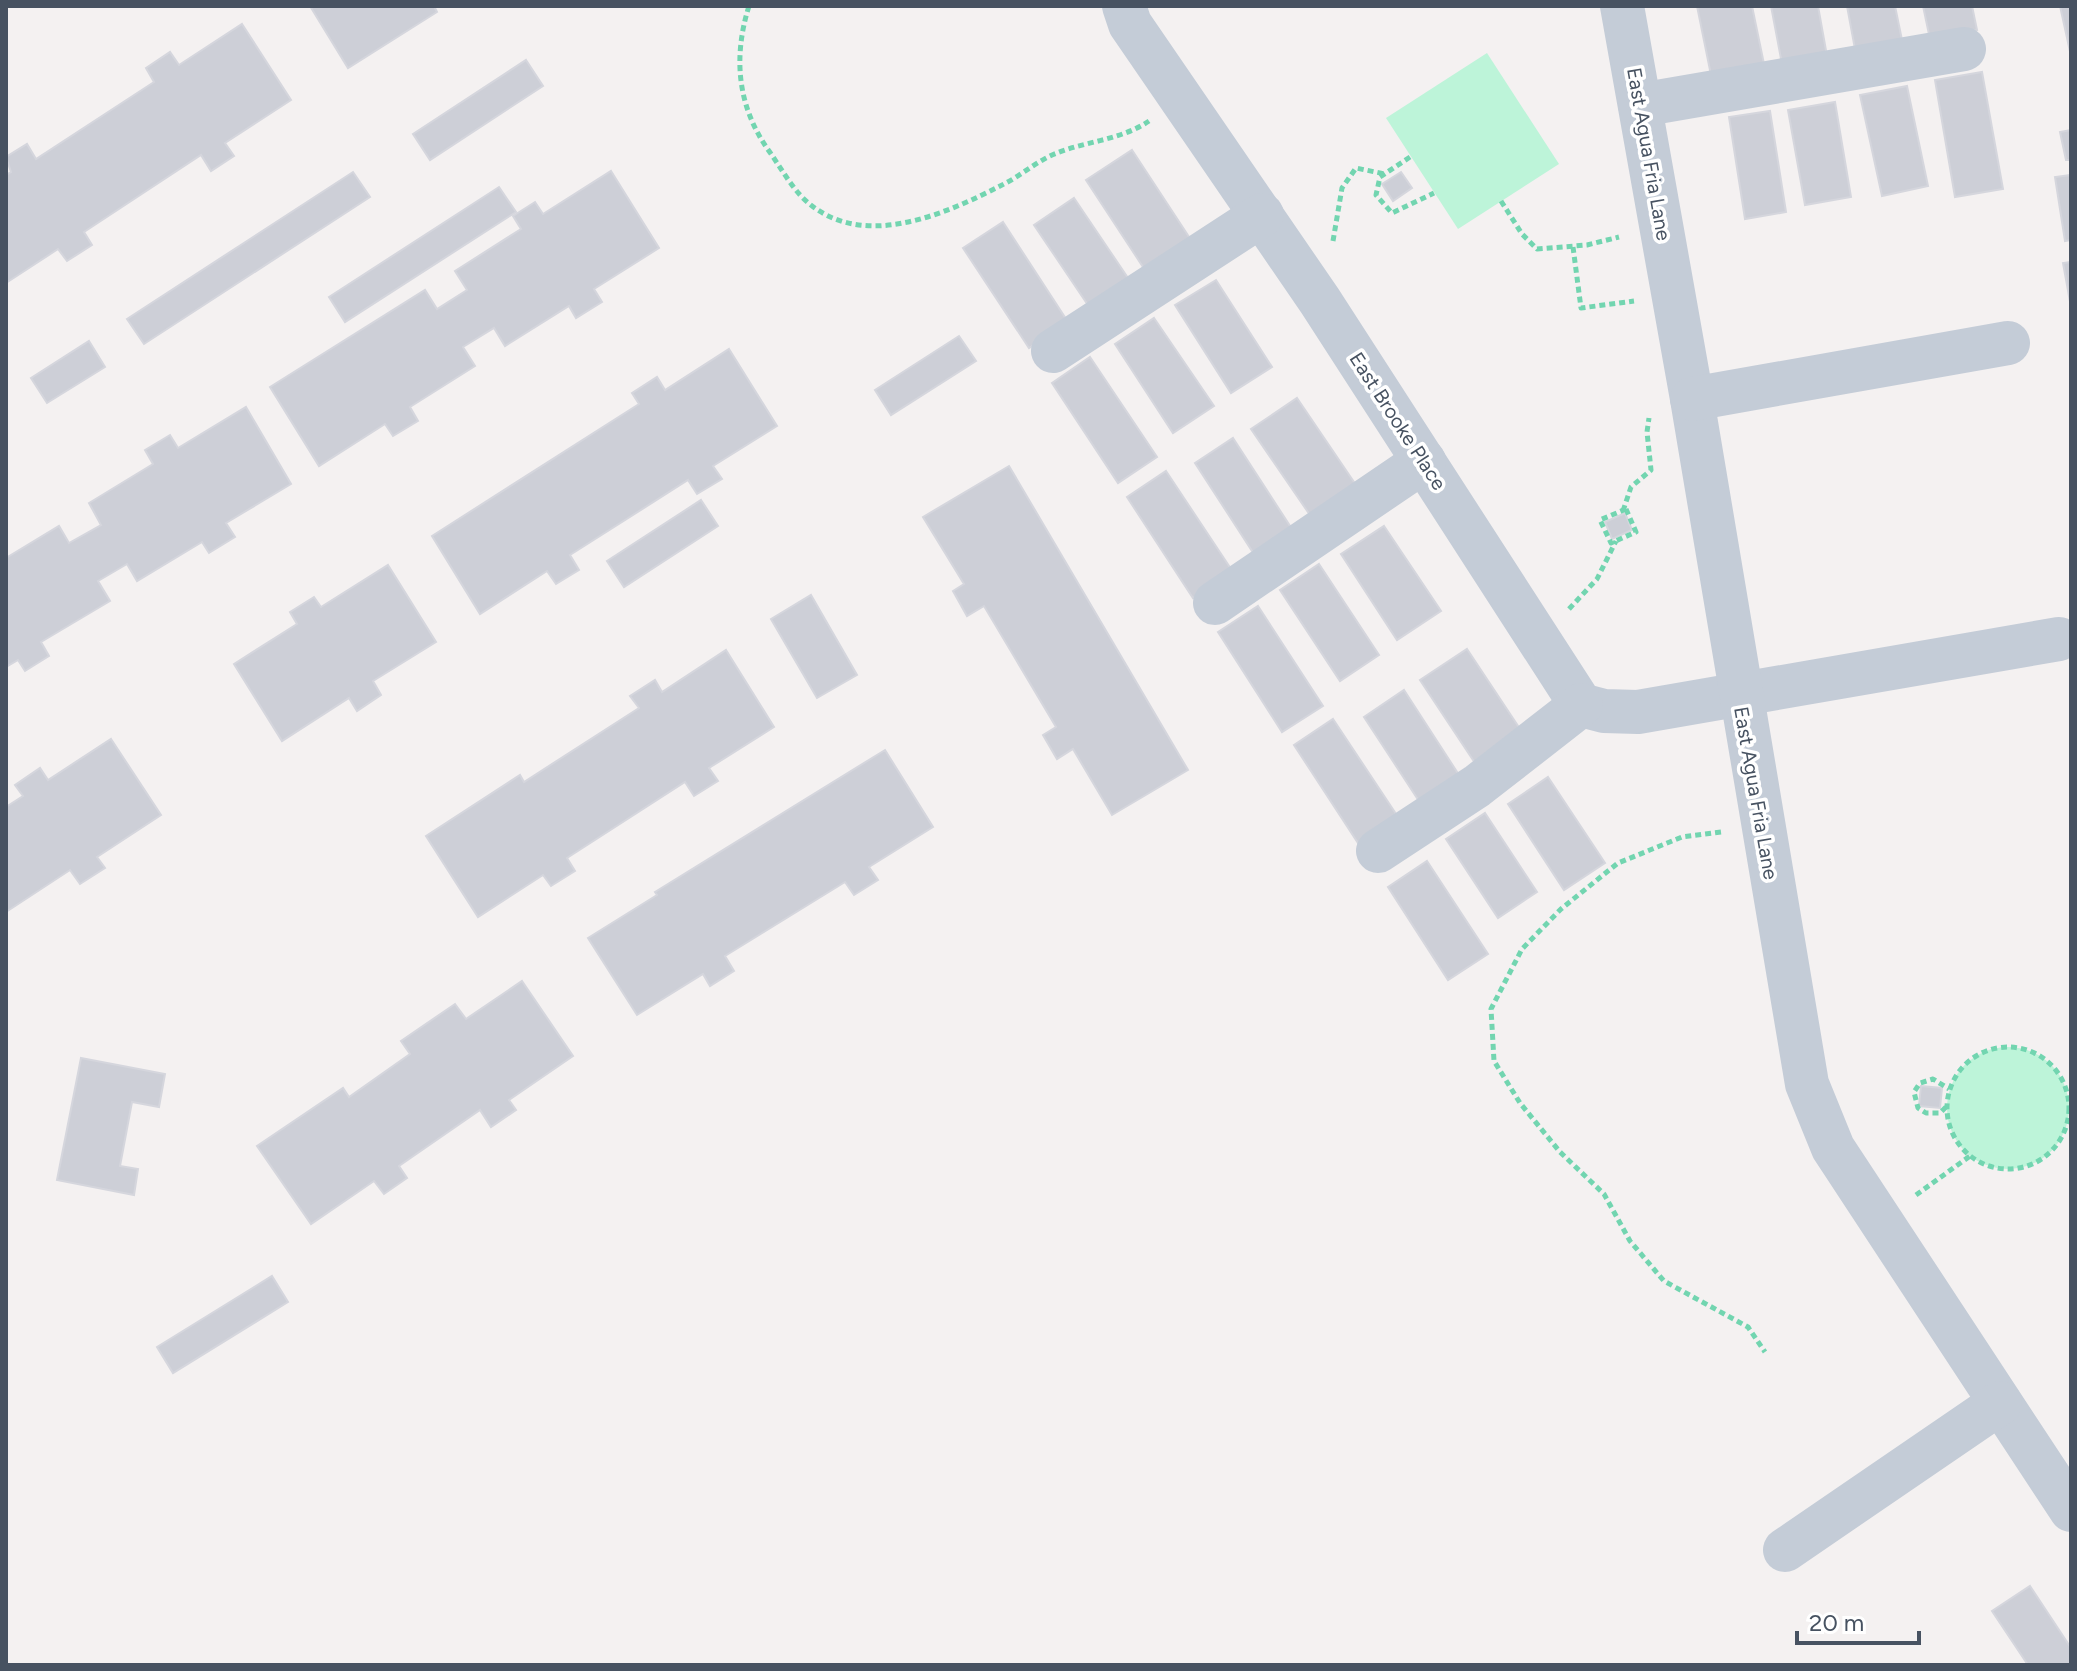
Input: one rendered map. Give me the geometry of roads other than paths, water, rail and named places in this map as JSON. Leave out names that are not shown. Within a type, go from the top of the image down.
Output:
[{"type":"street","name":"East Brooke Place","points":[[1124,6],[1130,24],[1320,301],[1581,705]]},
{"type":"street","name":"East Agua Fria Lane","points":[[1622,6],[1663,225],[1757,801],[1807,1084],[1833,1148],[2071,1510]]},
{"type":"street","points":[[1640,105],[1964,49]]},
{"type":"street","points":[[1053,351],[1262,215]]},
{"type":"street","points":[[1692,395],[2008,343]]},
{"type":"street","points":[[1215,603],[1424,461]]},
{"type":"street","points":[[1378,851],[1477,786],[1581,705],[1604,711],[1638,712],[2059,639]]},
{"type":"street","points":[[1785,1550],[2000,1403]]}]
